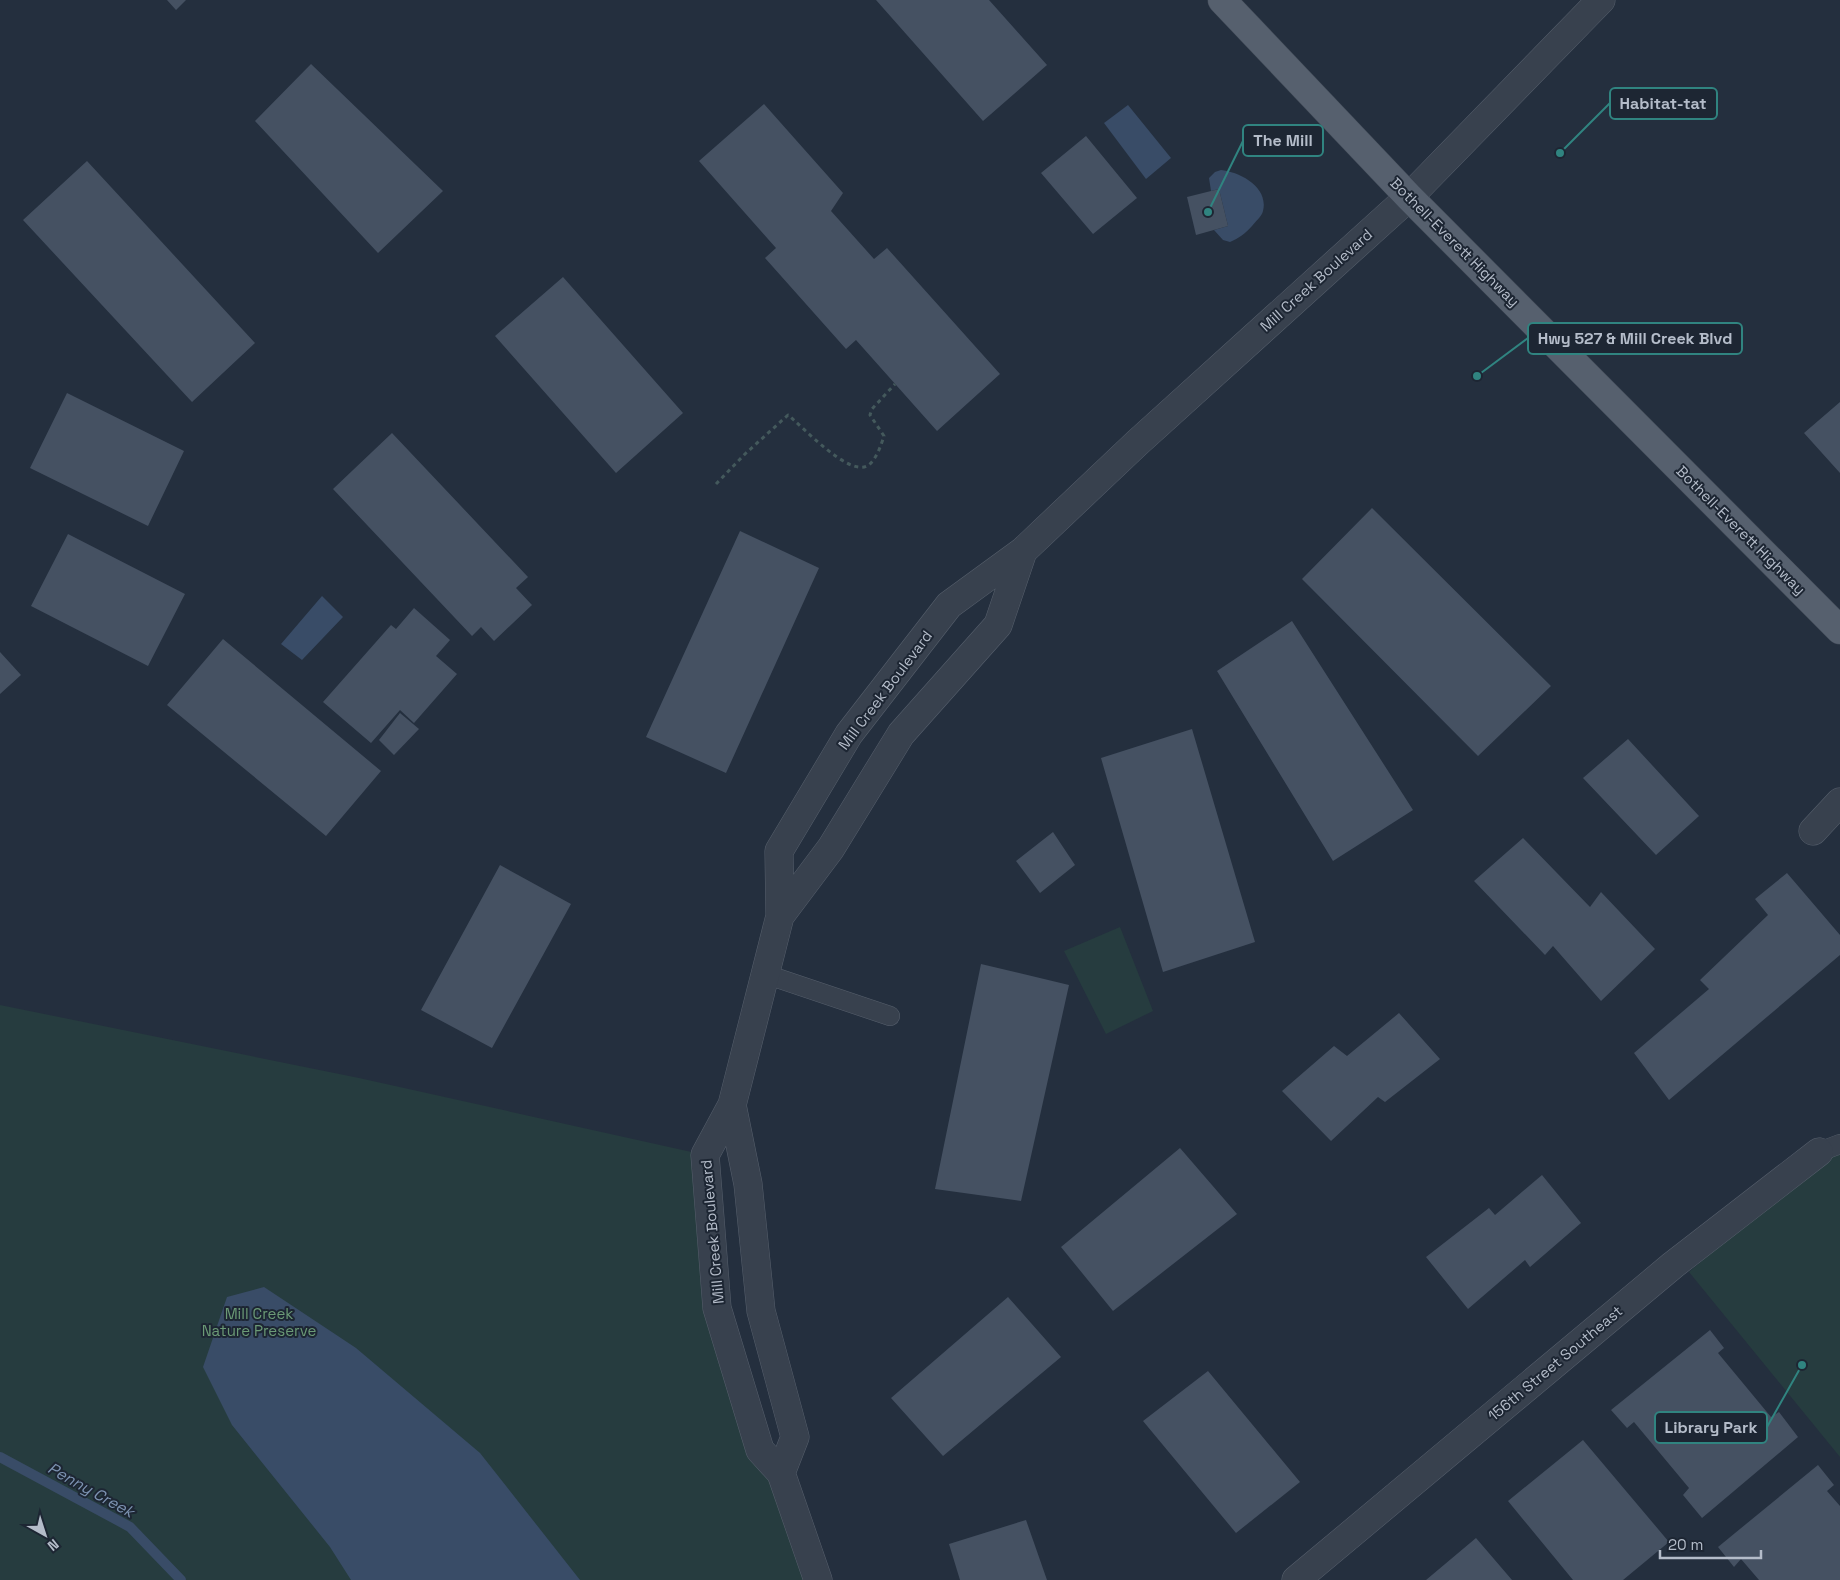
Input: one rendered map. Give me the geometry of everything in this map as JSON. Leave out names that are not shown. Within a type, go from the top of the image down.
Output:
[{"type":"main road","name":"Bothell-Everett Highway","points":[[1222,0],[1409,197],[1840,630]]},
{"type":"street","name":"Mill Creek Boulevard","points":[[818,1580],[781,1473],[760,1450],[718,1308],[705,1155],[732,1105],[780,916],[779,852],[849,734],[949,605],[1022,551],[1137,443],[1409,197],[1601,0]]},
{"type":"street","name":"Mill Creek Boulevard","points":[[780,916],[831,848],[901,734],[998,624],[1022,551]]},
{"type":"street","points":[[1813,831],[1840,802]]},
{"type":"street","name":"Mill Creek Boulevard","points":[[732,1105],[748,1184],[761,1311],[795,1437],[781,1473]]},
{"type":"street","name":"156th Street Southeast","points":[[1296,1580],[1665,1272],[1829,1148]]},
{"type":"lane","points":[[765,974],[890,1016]]},
{"type":"path","points":[[716,484],[745,454],[788,415],[845,464],[860,468],[868,466],[875,457],[884,436],[870,415],[872,409],[895,384]]},
{"type":"green space","points":[[1120,927],[1153,1011],[1106,1034],[1064,951]]},
{"type":"green space","name":"Mill Creek Nature Preserve","points":[[0,1005],[359,1078],[705,1155],[717,1308],[818,1580],[0,1580]]},
{"type":"green space","points":[[1840,1134],[1840,1457],[1689,1272],[1816,1162]]},
{"type":"water","points":[[1128,105],[1171,158],[1146,179],[1104,123]]},
{"type":"water","points":[[1221,170],[1229,171],[1251,182],[1262,195],[1264,202],[1263,211],[1258,219],[1244,234],[1230,242],[1223,240],[1214,230],[1228,226],[1219,189],[1211,191],[1209,178],[1215,172]]},
{"type":"water","points":[[322,596],[343,617],[302,660],[281,644]]},
{"type":"water","points":[[264,1287],[356,1348],[480,1453],[580,1580],[351,1580],[330,1547],[232,1425],[203,1367],[227,1297]]},
{"type":"building","points":[[167,0],[186,0],[176,10]]},
{"type":"building","points":[[876,0],[989,0],[1047,65],[983,121]]},
{"type":"building","points":[[311,64],[443,191],[378,253],[255,121]]},
{"type":"building","points":[[764,104],[843,193],[831,211],[874,259],[887,248],[1000,374],[937,431],[856,340],[846,349],[765,258],[776,248],[699,161]]},
{"type":"building","points":[[1086,136],[1137,198],[1093,234],[1041,173]]},
{"type":"building","points":[[87,161],[255,343],[192,402],[23,220]]},
{"type":"building","points":[[1219,189],[1228,226],[1196,235],[1187,197]]},
{"type":"building","points":[[563,277],[683,413],[616,473],[495,336]]},
{"type":"building","points":[[67,393],[184,451],[148,526],[30,468]]},
{"type":"building","points":[[1840,402],[1840,473],[1804,433]]},
{"type":"building","points":[[392,433],[528,577],[516,588],[532,605],[494,641],[481,627],[472,636],[333,489]]},
{"type":"building","points":[[1372,508],[1551,686],[1478,756],[1302,579]]},
{"type":"building","points":[[740,531],[819,568],[726,773],[646,737]]},
{"type":"building","points":[[68,534],[185,594],[148,666],[31,606]]},
{"type":"building","points":[[414,608],[450,640],[436,656],[457,674],[414,723],[400,710],[371,743],[323,702],[391,625],[396,629]]},
{"type":"building","points":[[1292,621],[1413,810],[1333,861],[1217,671]]},
{"type":"building","points":[[223,639],[381,771],[326,836],[167,705]]},
{"type":"building","points":[[0,652],[21,675],[0,694]]},
{"type":"building","points":[[400,713],[419,729],[394,755],[379,740]]},
{"type":"building","points":[[1192,729],[1255,942],[1163,972],[1101,758]]},
{"type":"building","points":[[1628,739],[1699,816],[1656,855],[1583,778]]},
{"type":"building","points":[[1053,832],[1075,865],[1040,893],[1016,861]]},
{"type":"building","points":[[1523,838],[1590,907],[1601,892],[1655,949],[1601,1001],[1553,946],[1545,955],[1474,881]]},
{"type":"building","points":[[500,865],[571,904],[492,1048],[421,1010]]},
{"type":"building","points":[[1787,873],[1840,935],[1840,955],[1669,1100],[1634,1053],[1709,989],[1700,980],[1768,915],[1755,899]]},
{"type":"building","points":[[981,964],[1069,985],[1021,1201],[935,1189]]},
{"type":"building","points":[[1399,1013],[1440,1059],[1385,1102],[1378,1097],[1331,1141],[1282,1091],[1334,1046],[1347,1056]]},
{"type":"building","points":[[1180,1148],[1237,1214],[1113,1311],[1061,1247]]},
{"type":"building","points":[[1542,1175],[1581,1223],[1530,1267],[1525,1260],[1468,1309],[1426,1257],[1489,1208],[1495,1215]]},
{"type":"building","points":[[1008,1297],[1061,1357],[943,1456],[891,1398]]},
{"type":"building","points":[[1710,1330],[1724,1348],[1718,1353],[1771,1417],[1779,1412],[1798,1437],[1702,1518],[1683,1495],[1689,1488],[1634,1422],[1627,1428],[1611,1410]]},
{"type":"building","points":[[1208,1371],[1300,1482],[1236,1533],[1143,1421]]},
{"type":"building","points":[[1583,1440],[1669,1542],[1623,1580],[1573,1580],[1508,1501]]},
{"type":"building","points":[[1818,1465],[1834,1485],[1827,1491],[1840,1506],[1840,1580],[1759,1580],[1741,1559],[1734,1567],[1718,1547]]},
{"type":"building","points":[[1026,1520],[1047,1580],[960,1580],[949,1544]]},
{"type":"building","points":[[1476,1538],[1512,1580],[1426,1580]]},
{"type":"waterway","name":"Penny Creek","points":[[0,1457],[130,1527],[181,1580]]},
{"type":"place","name":"Habitat-tat","points":[[1560,153]]},
{"type":"place","name":"The Mill","points":[[1208,212]]},
{"type":"place","name":"Hwy 527 & Mill Creek Blvd","points":[[1477,376]]},
{"type":"place","name":"Library Park","points":[[1802,1365]]}]
